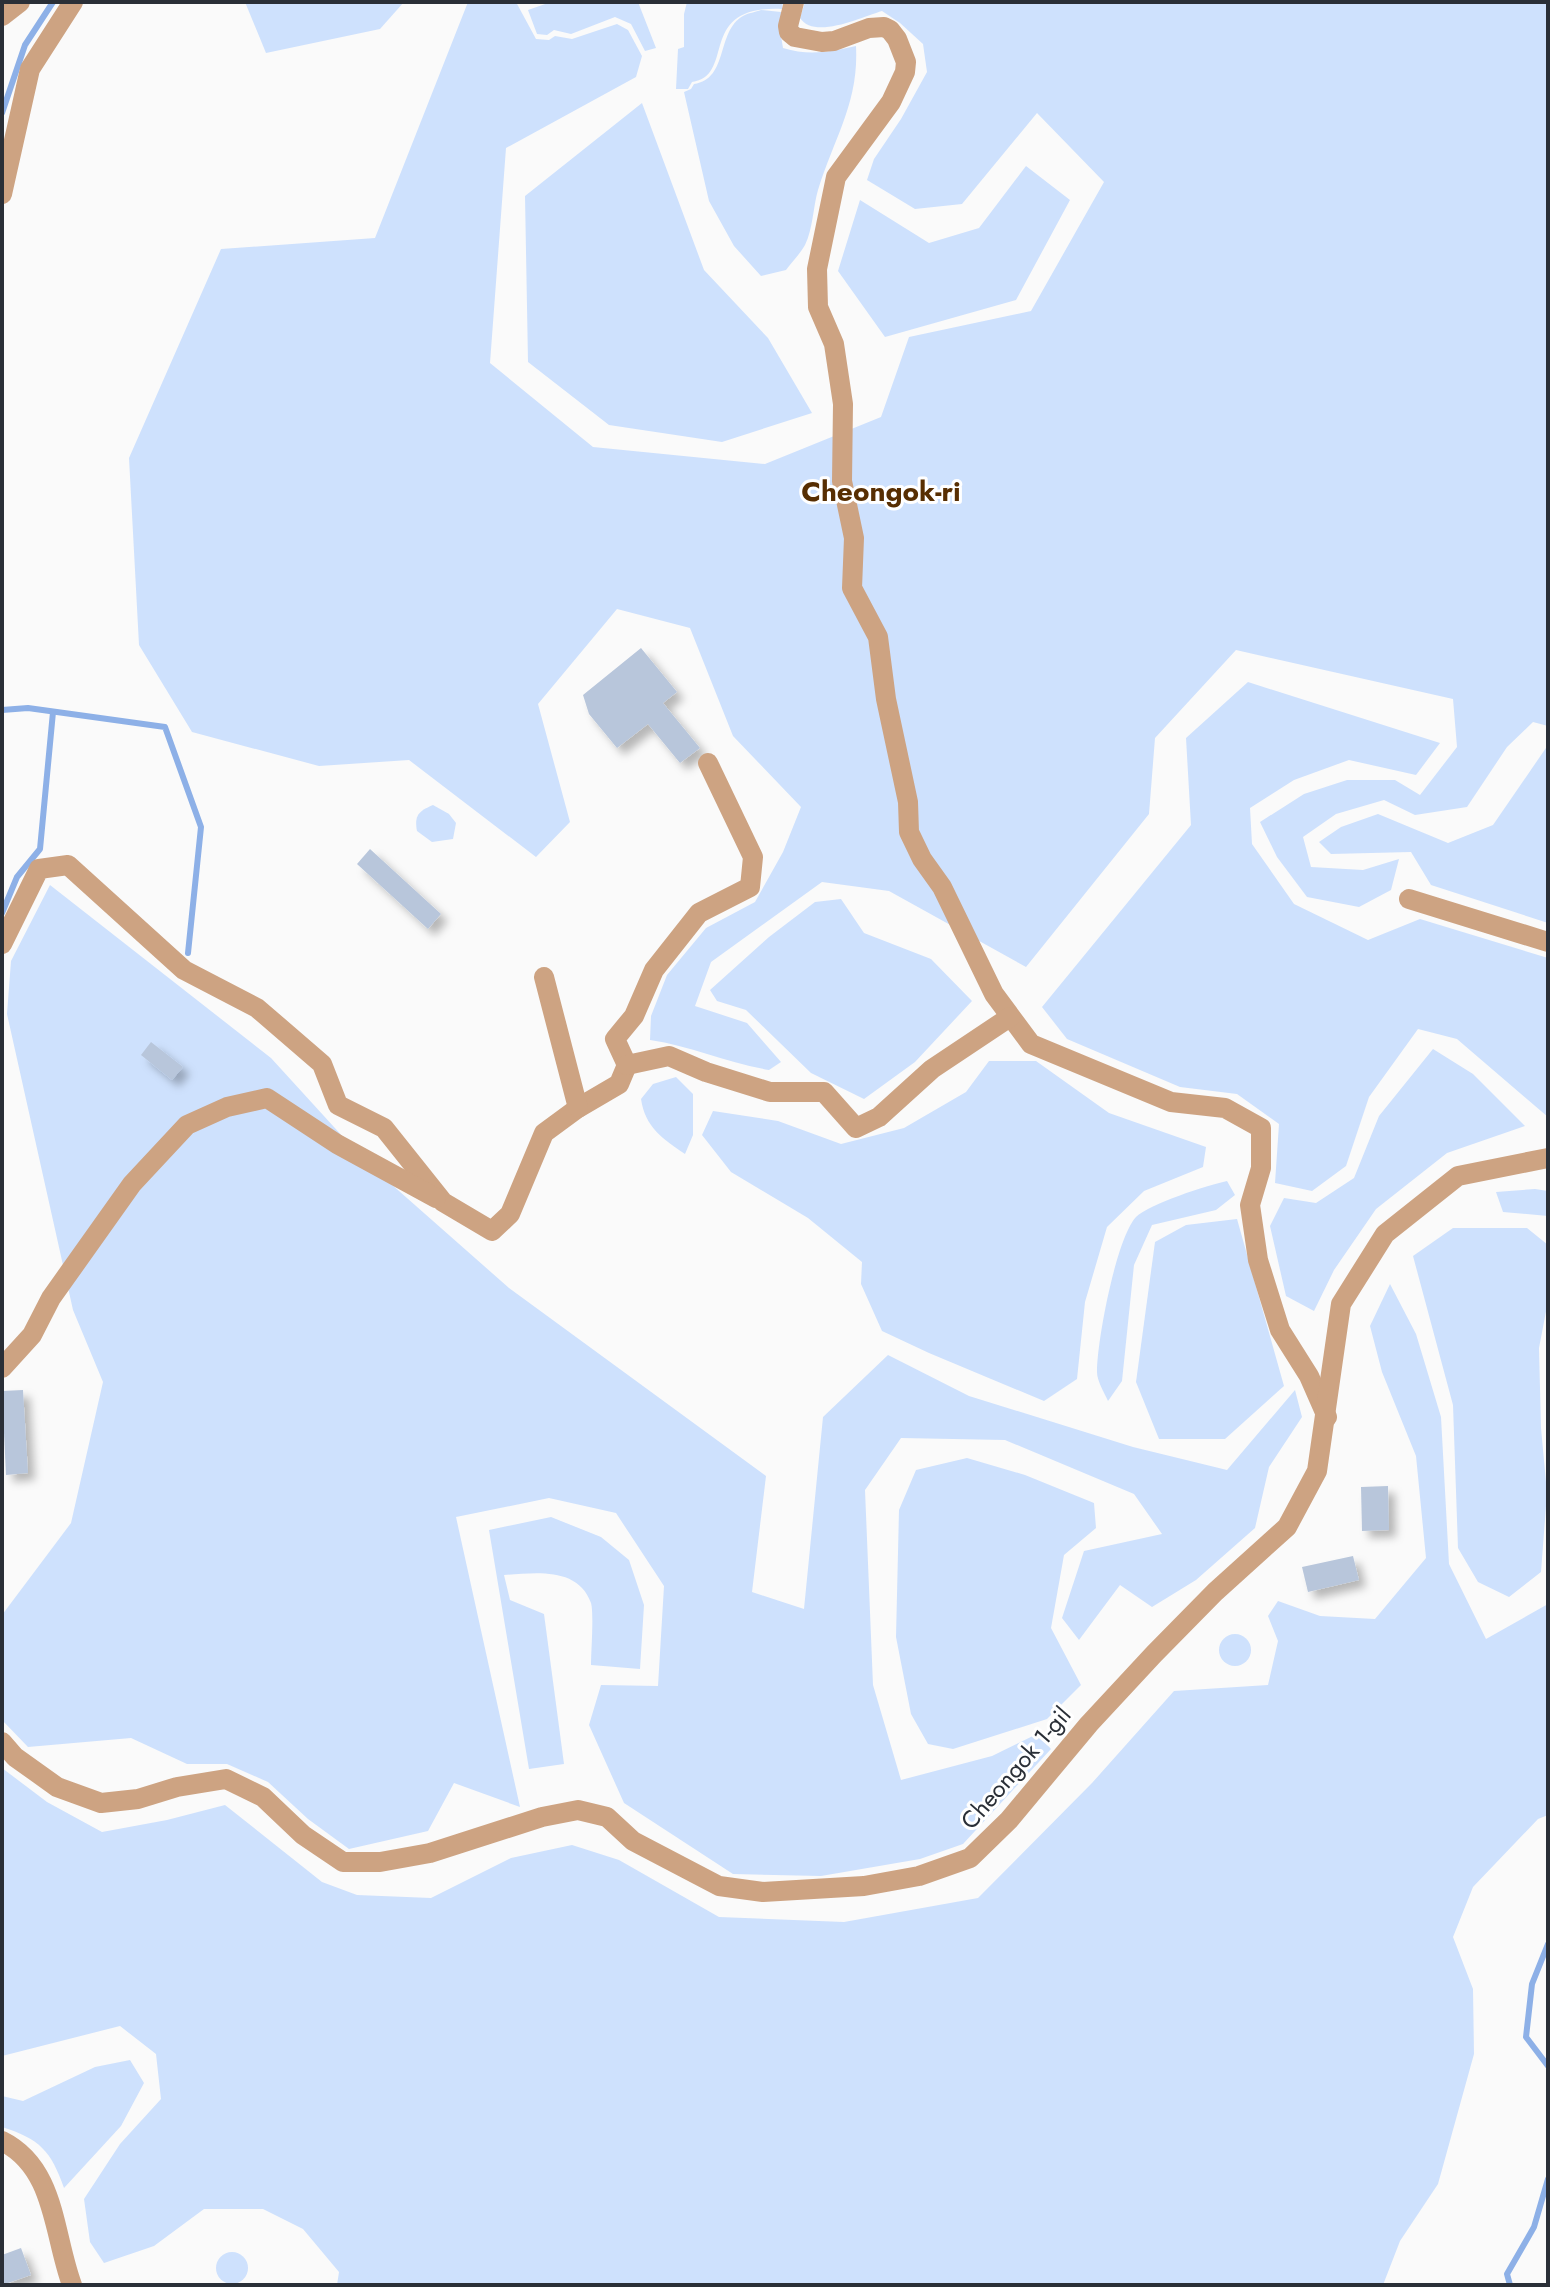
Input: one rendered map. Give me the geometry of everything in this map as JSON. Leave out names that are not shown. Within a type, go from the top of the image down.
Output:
[{"type":"street","points":[[2,16],[20,2]]},
{"type":"street","points":[[2,194],[30,69],[73,2]]},
{"type":"street","points":[[794,2],[788,26],[795,37],[834,41],[869,28],[884,27],[890,30],[904,52],[905,72],[891,102],[836,177],[817,269],[818,307],[834,344],[843,404],[842,481],[854,538],[852,588],[878,637],[886,699],[908,802],[909,832],[922,859],[942,887],[994,994],[1031,1044],[1171,1102],[1225,1108],[1261,1128],[1261,1168],[1250,1205],[1258,1260],[1280,1330],[1309,1376],[1327,1417]]},
{"type":"street","points":[[2,1368],[32,1335],[51,1298],[132,1184],[187,1125],[227,1107],[267,1098],[337,1144],[492,1231],[510,1214],[544,1133],[619,1084],[627,1065],[615,1039],[634,1016],[654,970],[699,913],[750,887],[753,857],[708,763]]},
{"type":"street","points":[[2,944],[39,869],[68,865],[184,970],[257,1008],[322,1064],[338,1105],[384,1128],[443,1202]]},
{"type":"street","points":[[1409,899],[1548,942]]},
{"type":"street","points":[[544,977],[578,1108]]},
{"type":"street","points":[[627,1065],[669,1056],[706,1072],[770,1092],[824,1092],[856,1128],[879,1117],[932,1069],[1010,1017]]},
{"type":"street","name":"Cheongok 1-gil","points":[[2,1742],[15,1757],[57,1787],[101,1803],[138,1799],[177,1787],[226,1779],[263,1797],[303,1835],[343,1862],[380,1862],[430,1853],[542,1817],[578,1810],[607,1817],[633,1841],[719,1886],[763,1892],[822,1890],[919,1876],[970,1858],[1009,1820],[1089,1724],[1154,1654],[1215,1592],[1287,1527],[1317,1471],[1341,1304],[1385,1234],[1458,1176],[1548,1158]]},
{"type":"street","points":[[2,2141],[14,2146],[38,2170],[72,2285]]},
{"type":"shaded area","points":[[245,2],[404,2],[380,29],[266,53]]},
{"type":"shaded area","points":[[468,2],[516,2],[536,39],[549,40],[555,36],[572,39],[617,24],[628,30],[642,56],[636,77],[506,148],[490,363],[593,447],[765,464],[881,417],[909,337],[1031,311],[1104,182],[1037,113],[962,204],[915,209],[867,180],[874,159],[927,72],[923,44],[882,11],[839,25],[816,27],[807,24],[800,18],[805,2],[1548,2],[1548,726],[1533,722],[1507,747],[1467,807],[1415,815],[1384,800],[1336,814],[1303,837],[1311,867],[1363,870],[1399,859],[1391,890],[1359,907],[1307,897],[1277,857],[1260,822],[1304,794],[1347,780],[1395,780],[1420,795],[1457,747],[1453,699],[1236,650],[1155,738],[1149,814],[1026,967],[889,891],[822,882],[711,962],[695,1006],[747,1023],[781,1062],[769,1070],[650,1040],[651,1016],[667,975],[706,928],[755,902],[783,852],[801,807],[733,736],[690,628],[617,609],[538,704],[570,822],[536,857],[409,760],[319,766],[192,732],[139,645],[129,458],[221,249],[375,238]]},
{"type":"shaded area","points":[[551,2],[638,2],[656,48],[645,51],[631,24],[615,17],[571,34],[554,30],[547,35],[537,34],[528,10]]},
{"type":"shaded area","points":[[687,2],[783,2],[782,9],[755,11],[738,18],[727,29],[713,68],[705,77],[692,82],[688,89],[676,89],[678,49],[684,47]]},
{"type":"shaded area","points":[[761,10],[781,12],[783,48],[819,52],[856,46],[856,66],[850,103],[818,190],[808,239],[786,270],[761,276],[734,246],[709,201],[684,92],[713,73],[735,23],[745,15]]},
{"type":"shaded area","points":[[642,103],[704,270],[768,338],[812,413],[722,442],[609,425],[528,362],[525,196]]},
{"type":"shaded area","points":[[1026,166],[1070,200],[1016,300],[885,337],[838,271],[860,200],[929,243],[979,228]]},
{"type":"shaded area","points":[[1248,682],[1440,743],[1416,775],[1349,760],[1294,780],[1250,808],[1252,844],[1294,904],[1368,940],[1420,919],[1548,958],[1548,1117],[1457,1039],[1418,1029],[1369,1097],[1346,1166],[1312,1191],[1275,1183],[1279,1124],[1237,1094],[1180,1087],[1067,1039],[1042,1007],[1191,825],[1186,738]]},
{"type":"shaded area","points":[[1548,745],[1548,923],[1431,885],[1411,852],[1331,854],[1319,842],[1341,827],[1378,814],[1448,843],[1493,825]]},
{"type":"shaded area","points":[[433,805],[449,814],[456,823],[453,839],[432,842],[417,831],[419,814]]},
{"type":"shaded area","points":[[50,885],[271,1058],[365,1161],[509,1288],[766,1476],[752,1592],[804,1609],[823,1417],[888,1355],[969,1396],[1133,1447],[1227,1470],[1295,1390],[1302,1417],[1269,1467],[1255,1528],[1196,1580],[1152,1607],[1120,1585],[1079,1640],[1062,1618],[1084,1551],[1162,1534],[1134,1494],[1005,1440],[901,1438],[865,1490],[873,1685],[901,1780],[992,1756],[1037,1734],[1051,1749],[963,1844],[920,1859],[821,1876],[733,1874],[624,1803],[589,1725],[601,1685],[658,1686],[664,1586],[616,1513],[549,1498],[456,1517],[520,1807],[454,1783],[428,1831],[349,1849],[308,1819],[268,1782],[227,1764],[187,1764],[131,1738],[28,1747],[2,1720],[2,1615],[71,1523],[103,1382],[73,1310],[7,1014],[11,961]]},
{"type":"shaded area","points":[[841,899],[864,933],[931,959],[972,1001],[915,1062],[864,1099],[811,1073],[746,1010],[717,1001],[710,990],[769,937],[815,902]]},
{"type":"shaded area","points":[[1433,1049],[1473,1074],[1525,1126],[1447,1153],[1376,1209],[1334,1270],[1314,1311],[1286,1296],[1270,1226],[1284,1198],[1316,1203],[1354,1178],[1379,1116]]},
{"type":"shaded area","points":[[989,1061],[1036,1061],[1109,1113],[1206,1147],[1203,1167],[1144,1191],[1107,1227],[1085,1302],[1077,1379],[1044,1401],[882,1331],[861,1284],[862,1262],[808,1218],[731,1172],[702,1135],[713,1111],[778,1121],[841,1144],[904,1128],[966,1092]]},
{"type":"shaded area","points":[[676,1077],[693,1094],[693,1135],[685,1154],[651,1125],[641,1099],[653,1084]]},
{"type":"shaded area","points":[[1227,1181],[1235,1195],[1216,1210],[1152,1225],[1134,1265],[1122,1381],[1108,1401],[1097,1375],[1098,1357],[1109,1291],[1129,1229],[1136,1217],[1153,1206]]},
{"type":"shaded area","points":[[1548,1191],[1548,1216],[1503,1212],[1496,1192]]},
{"type":"shaded area","points":[[1237,1219],[1284,1386],[1225,1439],[1159,1439],[1136,1382],[1155,1242],[1186,1225]]},
{"type":"shaded area","points":[[1453,1228],[1527,1228],[1548,1245],[1548,1301],[1539,1348],[1541,1428],[1547,1493],[1541,1572],[1509,1597],[1478,1582],[1458,1548],[1453,1405],[1413,1256]]},
{"type":"shaded area","points":[[1390,1284],[1416,1334],[1441,1417],[1449,1564],[1486,1639],[1548,1604],[1548,1815],[1538,1819],[1473,1887],[1453,1937],[1473,1989],[1474,2054],[1438,2184],[1400,2241],[1383,2285],[337,2285],[339,2272],[303,2229],[263,2209],[204,2209],[154,2246],[104,2263],[90,2242],[84,2199],[120,2144],[161,2099],[156,2054],[120,2026],[2,2056],[2,1768],[47,1802],[102,1832],[225,1805],[322,1882],[357,1895],[431,1898],[511,1858],[572,1845],[619,1860],[719,1917],[844,1922],[978,1898],[1092,1783],[1174,1691],[1268,1685],[1278,1641],[1268,1616],[1278,1601],[1320,1616],[1375,1619],[1426,1558],[1416,1456],[1382,1372],[1370,1326]]},
{"type":"shaded area","points":[[967,1458],[1025,1475],[1094,1503],[1096,1528],[1064,1555],[1051,1628],[1081,1685],[1047,1719],[953,1749],[928,1744],[911,1714],[896,1637],[899,1510],[916,1470]]},
{"type":"shaded area","points":[[551,1517],[601,1537],[629,1560],[644,1605],[640,1669],[591,1665],[591,1603],[576,1583],[554,1574],[504,1575],[510,1600],[544,1614],[564,1764],[529,1769],[489,1530]]},
{"type":"shaded area","points":[[1235,1634],[1246,1639],[1251,1650],[1246,1661],[1235,1666],[1224,1661],[1219,1650],[1224,1639]]},
{"type":"shaded area","points":[[130,2060],[144,2083],[121,2126],[64,2188],[42,2148],[26,2136],[2,2127],[2,2096],[23,2101],[95,2067]]},
{"type":"shaded area","points":[[232,2252],[243,2257],[248,2268],[243,2279],[232,2284],[221,2279],[216,2268],[221,2257]]},
{"type":"building","points":[[641,648],[677,692],[663,703],[700,748],[680,763],[648,724],[617,748],[589,714],[583,695]]},
{"type":"building","points":[[370,849],[441,914],[428,929],[357,864]]},
{"type":"building","points":[[151,1042],[183,1067],[172,1080],[141,1055]]},
{"type":"building","points":[[23,1390],[28,1473],[6,1475],[2,1391]]},
{"type":"building","points":[[1388,1486],[1389,1530],[1362,1531],[1361,1487]]},
{"type":"building","points":[[1353,1556],[1359,1580],[1308,1592],[1302,1567]]},
{"type":"building","points":[[21,2248],[31,2275],[2,2285],[2,2255]]},
{"type":"waterway","points":[[2,113],[25,45],[53,2]]},
{"type":"waterway","points":[[2,710],[28,708],[165,727],[201,827],[188,953]]},
{"type":"waterway","points":[[2,913],[17,877],[40,849],[53,712]]},
{"type":"waterway","points":[[1548,1944],[1532,1984],[1526,2037],[1548,2066]]},
{"type":"waterway","points":[[1510,2285],[1507,2274],[1534,2227],[1548,2179]]},
{"type":"district","name":"Cheongok-ri","points":[[881,491]]}]
